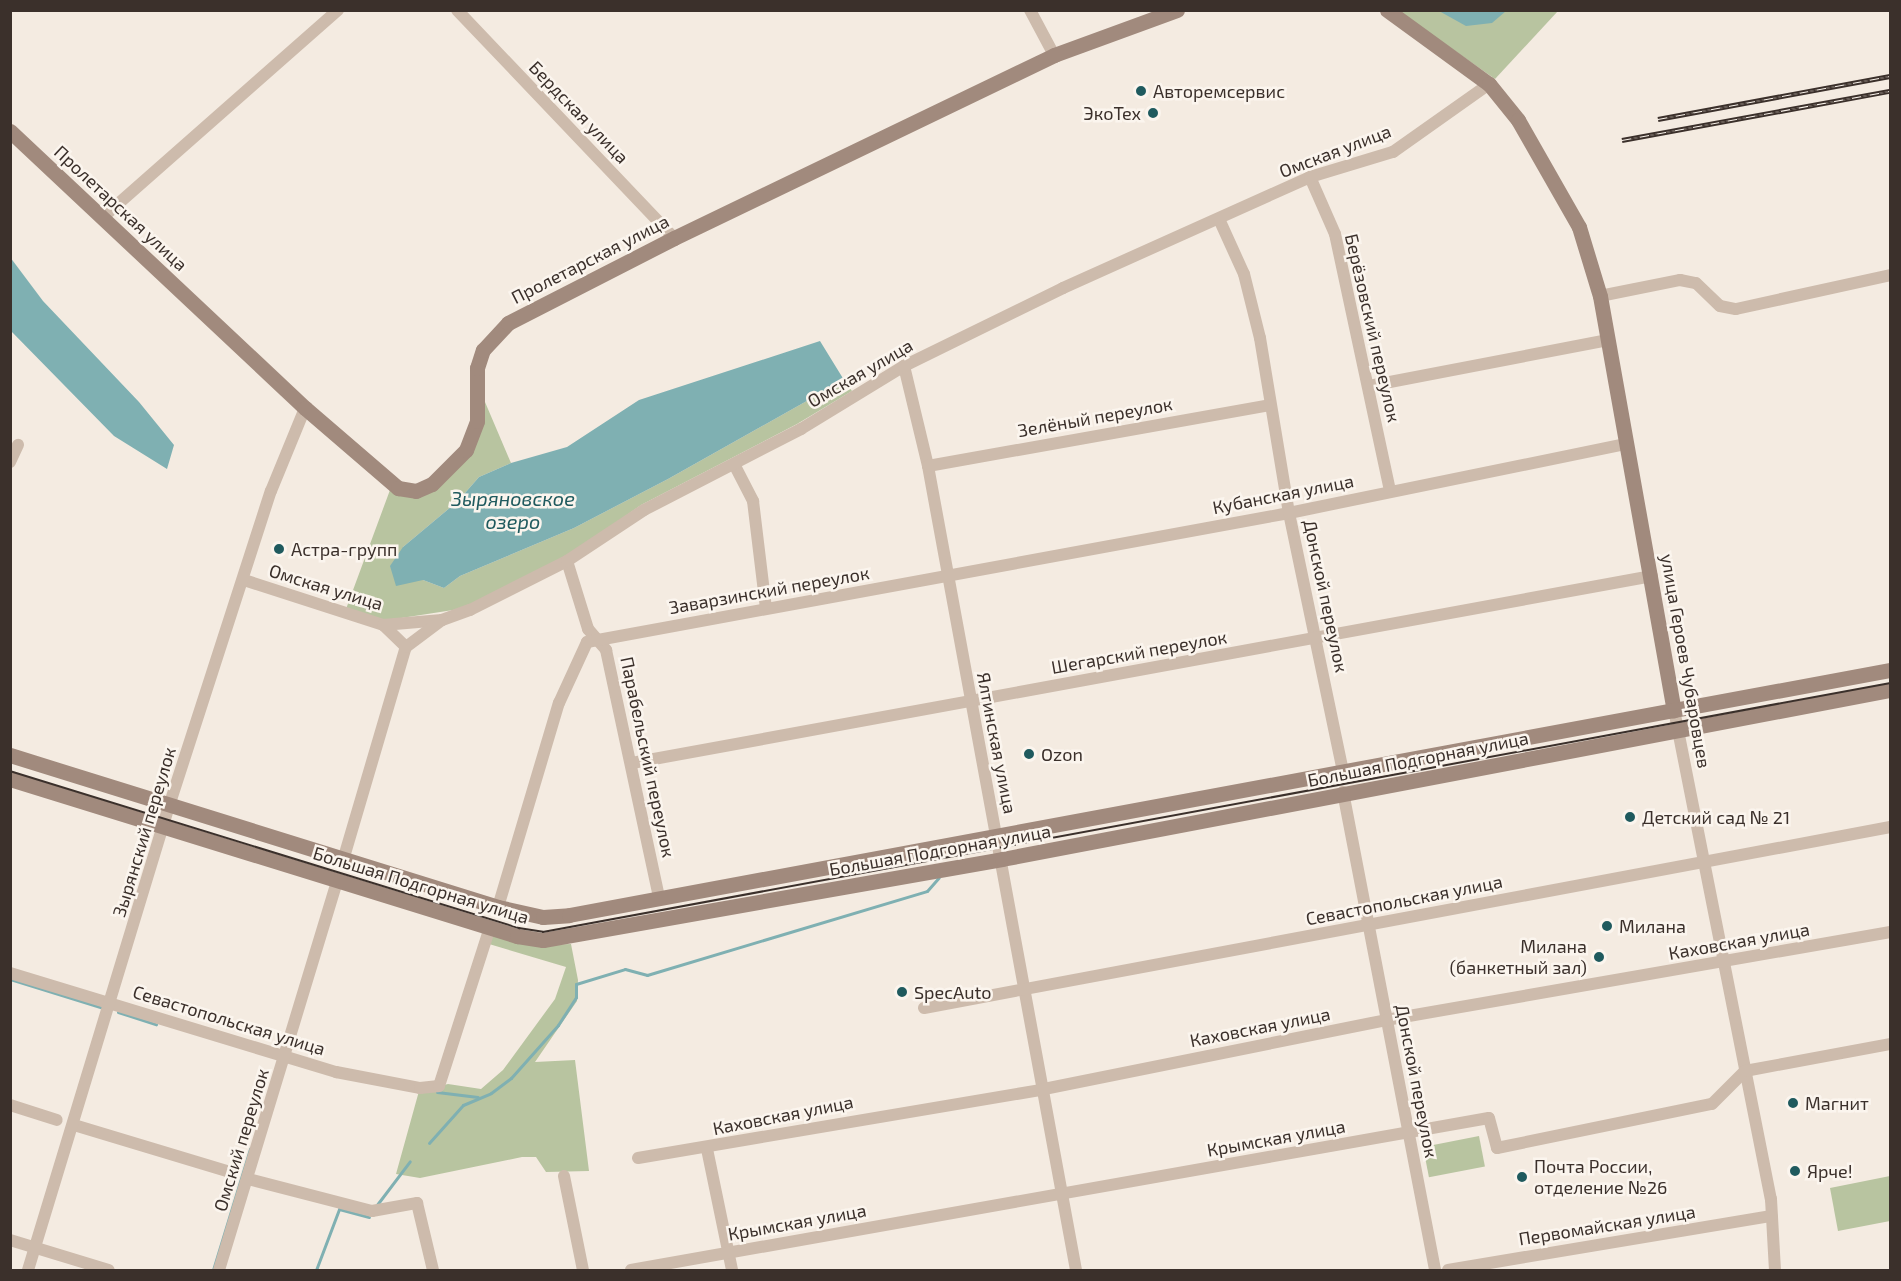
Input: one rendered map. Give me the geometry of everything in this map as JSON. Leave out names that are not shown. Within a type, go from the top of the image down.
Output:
[{"type":"main road","name":"Пролетарская улица","points":[[10,131],[305,408],[398,488],[416,491],[432,484],[466,450],[477,421],[477,368],[483,350],[496,334],[540,304],[1054,55],[1177,10]]},
{"type":"main road","points":[[1387,10],[1489,84]]},
{"type":"main road","name":"улица Героев Чубаровцев","points":[[1489,84],[1518,120],[1579,227],[1600,296],[1652,576],[1674,710]]},
{"type":"main road","name":"Большая Подгорная улица","points":[[10,755],[344,857],[498,907],[543,917],[659,898],[1890,670]]},
{"type":"main road","name":"Большая Подгорная улица","points":[[10,779],[337,881],[490,927],[543,940],[1002,859],[1342,792],[1890,690]]},
{"type":"street","points":[[102,218],[338,10]]},
{"type":"street","name":"Бердская улица","points":[[457,10],[674,238]]},
{"type":"street","points":[[1030,10],[1054,55]]},
{"type":"street","name":"Омская улица","points":[[244,580],[383,626],[442,620],[470,610],[567,561],[644,510],[734,464],[904,366],[1064,288],[1310,177],[1393,152],[1489,84]]},
{"type":"street","name":"Берёзовский переулок","points":[[1310,177],[1335,234],[1390,490]]},
{"type":"street","name":"Донской переулок","points":[[1219,219],[1244,274],[1260,338],[1289,513],[1318,638],[1343,772]]},
{"type":"street","points":[[1600,296],[1680,280],[1696,283],[1719,306],[1736,309],[1890,275]]},
{"type":"street","points":[[1369,386],[1607,340]]},
{"type":"street","name":"Ялтинская улица","points":[[904,366],[928,465],[969,701],[1002,859],[1076,1270]]},
{"type":"street","name":"Зелёный переулок","points":[[928,465],[1270,405]]},
{"type":"street","name":"Зырянский переулок","points":[[27,1270],[112,1002],[170,803],[272,491],[305,408]]},
{"type":"street","name":"Кубанская улица","points":[[947,578],[1289,513],[1390,490],[1626,444]]},
{"type":"street","points":[[10,462],[18,445]]},
{"type":"street","points":[[734,464],[753,501],[766,608]]},
{"type":"street","name":"Парабельский переулок","points":[[567,561],[588,629],[606,650],[632,763],[659,898]]},
{"type":"street","name":"Шегарский переулок","points":[[632,763],[1652,576]]},
{"type":"street","name":"Заварзинский переулок","points":[[597,640],[766,608],[947,578]]},
{"type":"street","points":[[344,857],[406,647],[442,620]]},
{"type":"street","points":[[383,626],[406,647]]},
{"type":"street","points":[[498,907],[559,703],[587,642],[597,640]]},
{"type":"street","name":"улица Героев Чубаровцев","points":[[1674,710],[1772,1216],[1775,1270]]},
{"type":"street","name":"Донской переулок","points":[[1342,792],[1435,1270]]},
{"type":"street","name":"Севастопольская улица","points":[[924,1008],[1890,826]]},
{"type":"street","name":"Омский переулок","points":[[219,1270],[287,1055],[337,881]]},
{"type":"street","name":"Севастопольская улица","points":[[10,973],[287,1055],[336,1072],[420,1088],[439,1086],[490,927]]},
{"type":"street","name":"Каховская улица","points":[[638,1158],[707,1149],[884,1114],[1044,1089],[1386,1020],[1890,932]]},
{"type":"street","points":[[1745,1071],[1890,1044]]},
{"type":"street","name":"Крымская улица","points":[[632,1270],[1061,1192],[1489,1118],[1497,1148],[1712,1104],[1745,1071]]},
{"type":"street","points":[[10,1105],[57,1120]]},
{"type":"street","points":[[74,1125],[230,1172]]},
{"type":"street","points":[[707,1149],[732,1270]]},
{"type":"street","points":[[564,1176],[583,1270]]},
{"type":"street","points":[[248,1179],[372,1211],[417,1203],[433,1270]]},
{"type":"street","name":"Первомайская улица","points":[[1448,1270],[1772,1216]]},
{"type":"street","points":[[10,1240],[109,1270]]},
{"type":"green space","points":[[1398,11],[1558,11],[1495,79]]},
{"type":"green space","points":[[844,380],[852,391],[797,424],[641,505],[566,558],[466,608],[382,621],[346,609],[390,490],[416,498],[483,422],[485,402],[511,463],[479,477],[458,501],[403,547],[423,580],[444,588],[460,576],[574,528],[668,479]]},
{"type":"green space","points":[[493,931],[545,945],[571,944],[578,980],[577,1001],[535,1062],[575,1060],[589,1171],[546,1172],[536,1157],[522,1157],[420,1178],[396,1174],[419,1091],[448,1084],[481,1089],[503,1070],[555,999],[566,967],[489,944]]},
{"type":"green space","points":[[1479,1136],[1485,1166],[1429,1177],[1423,1147]]},
{"type":"green space","points":[[1890,1176],[1890,1221],[1838,1231],[1830,1188]]},
{"type":"water","points":[[1439,11],[1506,11],[1492,23],[1466,26]]},
{"type":"water","points":[[10,257],[43,301],[139,402],[174,445],[167,469],[114,436],[11,331]]},
{"type":"water","name":"Зыряновское озеро","points":[[820,341],[844,380],[668,479],[574,528],[460,576],[444,588],[423,580],[396,586],[390,566],[403,547],[458,501],[479,477],[511,463],[567,447],[639,400]]},
{"type":"waterway","points":[[429,1143],[463,1105],[491,1093],[511,1078],[558,1025],[576,997],[576,984],[625,969],[647,975],[927,891],[939,877]]},
{"type":"waterway","points":[[10,979],[103,1008]]},
{"type":"waterway","points":[[118,1012],[156,1024]]},
{"type":"waterway","points":[[437,1092],[478,1097]]},
{"type":"waterway","points":[[213,1270],[250,1149]]},
{"type":"waterway","points":[[376,1206],[410,1161]]},
{"type":"waterway","points":[[316,1270],[339,1209],[369,1217]]},
{"type":"tram line","points":[[10,771],[519,928],[543,932],[1890,683]]},
{"type":"railway","points":[[1658,119],[1890,76]]},
{"type":"railway","points":[[1622,140],[1890,91]]},
{"type":"place","name":"Авторемсервис","points":[[1141,91]]},
{"type":"place","name":"ЭкоТех","points":[[1153,113]]},
{"type":"place","name":"Астра-групп","points":[[279,549]]},
{"type":"place","name":"Ozon","points":[[1029,754]]},
{"type":"place","name":"Детский сад № 21","points":[[1630,817]]},
{"type":"place","name":"Милана","points":[[1607,926]]},
{"type":"place","name":"Милана (банкетный зал)","points":[[1599,957]]},
{"type":"place","name":"SpecAuto","points":[[902,992]]},
{"type":"place","name":"Магнит","points":[[1793,1103]]},
{"type":"place","name":"Ярче!","points":[[1795,1171]]},
{"type":"place","name":"Почта России, отделение №26","points":[[1522,1177]]}]
